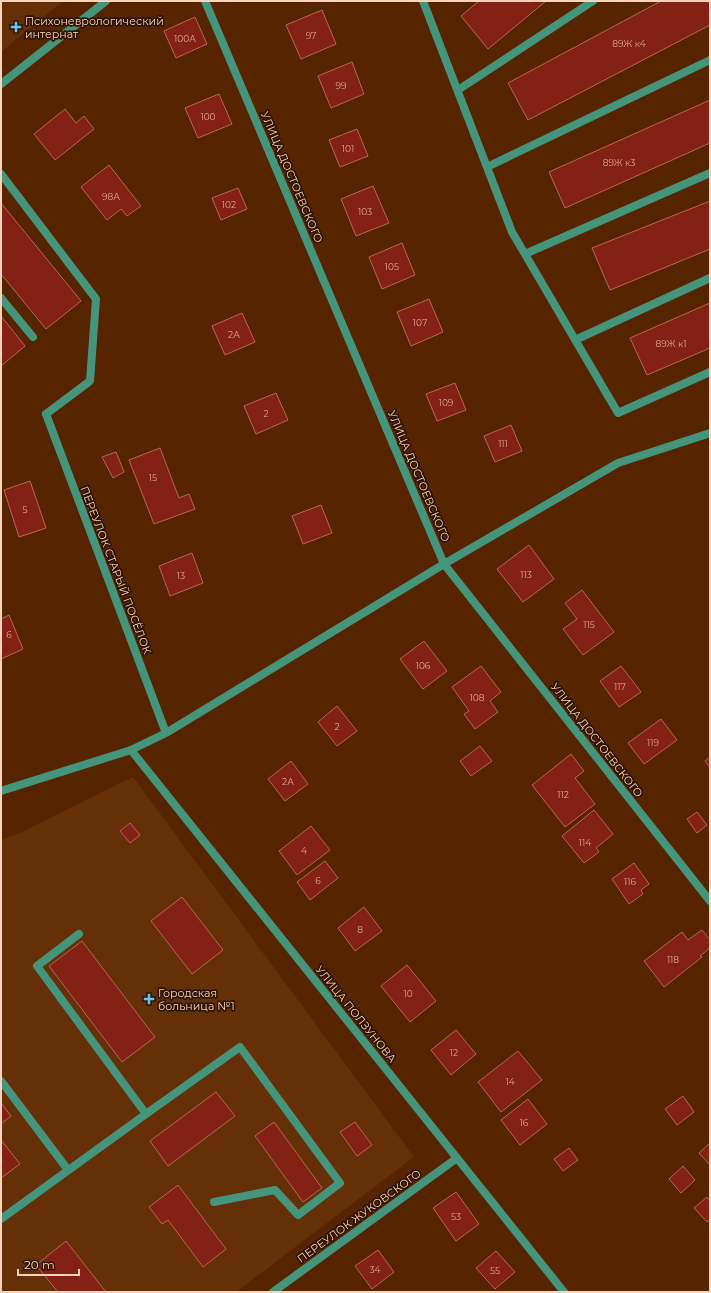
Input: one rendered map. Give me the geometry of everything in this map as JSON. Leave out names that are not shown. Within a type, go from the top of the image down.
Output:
[{"type":"street","points":[[1,84],[106,1]]},
{"type":"street","name":"УЛИЦА ДОСТОЕВСКОГО","points":[[205,1],[444,564],[710,901]]},
{"type":"street","points":[[423,1],[512,232],[618,413],[710,372]]},
{"type":"street","points":[[458,90],[593,1]]},
{"type":"street","points":[[487,167],[710,60]]},
{"type":"street","points":[[525,254],[710,173]]},
{"type":"street","name":"ПЕРЕУЛОК СТАРЫЙ ПОСЁЛОК","points":[[1,174],[96,299],[90,382],[46,414],[166,733]]},
{"type":"street","points":[[575,340],[710,278]]},
{"type":"street","points":[[1,298],[33,337]]},
{"type":"street","points":[[1,791],[131,750],[166,733],[444,564],[618,463],[710,433]]},
{"type":"street","name":"УЛИЦА ПОЛЗУНОВА","points":[[131,750],[564,1292]]},
{"type":"street","points":[[79,934],[37,966],[146,1114]]},
{"type":"street","points":[[1,1219],[240,1047],[340,1183],[298,1215],[275,1190],[214,1202]]},
{"type":"street","points":[[1,1082],[68,1170]]},
{"type":"street","name":"ПЕРЕУЛОК ЖУКОВСКОГО","points":[[274,1292],[457,1158]]},
{"type":"shaded area","name":"Психоневрологический интернат","points":[[1,1],[63,1],[1,52]]},
{"type":"shaded area","name":"Городская больница №1","points":[[133,777],[414,1157],[236,1292],[1,1292],[1,840],[22,832]]},
{"type":"building","points":[[479,1],[546,1],[488,49],[461,16]]},
{"type":"building","points":[[661,1],[710,1],[710,25],[528,120],[508,83]]},
{"type":"building","points":[[322,10],[336,44],[301,59],[286,25]]},
{"type":"building","points":[[195,17],[207,44],[176,58],[164,31]]},
{"type":"building","points":[[352,62],[364,94],[331,108],[318,76]]},
{"type":"building","points":[[219,94],[232,124],[198,138],[185,108]]},
{"type":"building","points":[[710,100],[710,143],[565,208],[549,172]]},
{"type":"building","points":[[65,109],[76,123],[84,116],[94,129],[55,160],[34,134]]},
{"type":"building","points":[[357,129],[368,156],[340,167],[329,140]]},
{"type":"building","points":[[109,165],[141,206],[127,216],[121,209],[107,220],[81,187]]},
{"type":"building","points":[[373,186],[389,223],[356,236],[341,199]]},
{"type":"building","points":[[238,188],[247,209],[221,220],[212,198]]},
{"type":"building","points":[[710,201],[710,249],[610,290],[592,248]]},
{"type":"building","points":[[1,203],[81,301],[46,329],[1,274]]},
{"type":"building","points":[[402,243],[415,275],[382,289],[369,257]]},
{"type":"building","points":[[429,299],[443,332],[411,346],[397,312]]},
{"type":"building","points":[[710,303],[710,348],[647,375],[630,338]]},
{"type":"building","points":[[242,313],[255,342],[225,355],[212,326]]},
{"type":"building","points":[[1,316],[25,346],[1,366]]},
{"type":"building","points":[[455,383],[466,410],[437,421],[426,394]]},
{"type":"building","points":[[276,393],[288,420],[256,434],[244,406]]},
{"type":"building","points":[[511,425],[522,451],[495,462],[484,436]]},
{"type":"building","points":[[160,448],[179,498],[189,494],[195,509],[154,524],[129,460]]},
{"type":"building","points":[[116,452],[124,472],[113,478],[102,457]]},
{"type":"building","points":[[30,481],[46,528],[19,537],[4,490]]},
{"type":"building","points":[[321,505],[332,533],[303,544],[292,516]]},
{"type":"building","points":[[529,545],[554,579],[523,602],[497,569]]},
{"type":"building","points":[[192,553],[203,583],[170,596],[159,566]]},
{"type":"building","points":[[582,590],[614,632],[583,655],[563,629],[577,619],[565,603]]},
{"type":"building","points":[[9,615],[23,649],[1,659],[1,619]]},
{"type":"building","points":[[424,641],[447,671],[423,689],[400,659]]},
{"type":"building","points":[[481,666],[501,692],[490,701],[498,712],[475,729],[464,714],[469,711],[452,687]]},
{"type":"building","points":[[621,666],[641,692],[619,707],[600,681]]},
{"type":"building","points":[[337,706],[357,731],[337,746],[318,722]]},
{"type":"building","points":[[661,719],[677,740],[644,764],[628,743]]},
{"type":"building","points":[[480,746],[492,761],[471,776],[460,761]]},
{"type":"building","points":[[571,754],[584,771],[575,778],[595,804],[565,827],[532,785]]},
{"type":"building","points":[[710,757],[710,768],[705,761]]},
{"type":"building","points":[[291,761],[308,784],[285,801],[268,779]]},
{"type":"building","points":[[594,810],[613,834],[596,848],[599,852],[584,863],[562,836]]},
{"type":"building","points":[[697,812],[707,825],[697,833],[687,819]]},
{"type":"building","points":[[130,823],[140,835],[130,843],[120,831]]},
{"type":"building","points":[[311,826],[330,850],[297,875],[279,851]]},
{"type":"building","points":[[325,861],[338,878],[310,900],[297,882]]},
{"type":"building","points":[[634,863],[649,884],[641,890],[643,894],[629,904],[612,879]]},
{"type":"building","points":[[182,897],[223,950],[192,974],[151,921]]},
{"type":"building","points":[[364,907],[382,931],[355,951],[338,928]]},
{"type":"building","points":[[702,930],[710,940],[710,948],[700,956],[702,957],[664,987],[644,961],[682,932],[688,940]]},
{"type":"building","points":[[82,941],[155,1037],[122,1062],[49,966]]},
{"type":"building","points":[[407,965],[436,1001],[410,1022],[381,986]]},
{"type":"building","points":[[456,1030],[476,1054],[451,1075],[431,1050]]},
{"type":"building","points":[[518,1051],[542,1080],[501,1112],[478,1082]]},
{"type":"building","points":[[216,1092],[235,1116],[168,1166],[150,1141]]},
{"type":"building","points":[[683,1096],[694,1112],[677,1125],[665,1109]]},
{"type":"building","points":[[528,1099],[547,1124],[520,1145],[501,1120]]},
{"type":"building","points":[[1,1103],[11,1116],[1,1124]]},
{"type":"building","points":[[274,1122],[322,1188],[303,1202],[255,1136]]},
{"type":"building","points":[[355,1122],[372,1145],[357,1156],[340,1132]]},
{"type":"building","points":[[1,1140],[20,1164],[1,1178]]},
{"type":"building","points":[[710,1143],[710,1165],[699,1153]]},
{"type":"building","points":[[569,1148],[578,1160],[563,1171],[554,1159]]},
{"type":"building","points":[[683,1166],[695,1180],[681,1193],[669,1179]]},
{"type":"building","points":[[178,1185],[226,1249],[203,1267],[168,1220],[162,1224],[149,1207]]},
{"type":"building","points":[[456,1192],[479,1224],[456,1241],[433,1208]]},
{"type":"building","points":[[707,1197],[710,1201],[710,1219],[707,1222],[694,1208]]},
{"type":"building","points":[[66,1241],[106,1292],[58,1292],[36,1265]]},
{"type":"building","points":[[378,1250],[394,1272],[372,1289],[355,1266]]},
{"type":"building","points":[[496,1251],[515,1272],[495,1289],[476,1268]]},
{"type":"place","name":"Психоневрологический интернат","points":[[16,27]]},
{"type":"place","name":"Городская больница №1","points":[[149,999]]}]
